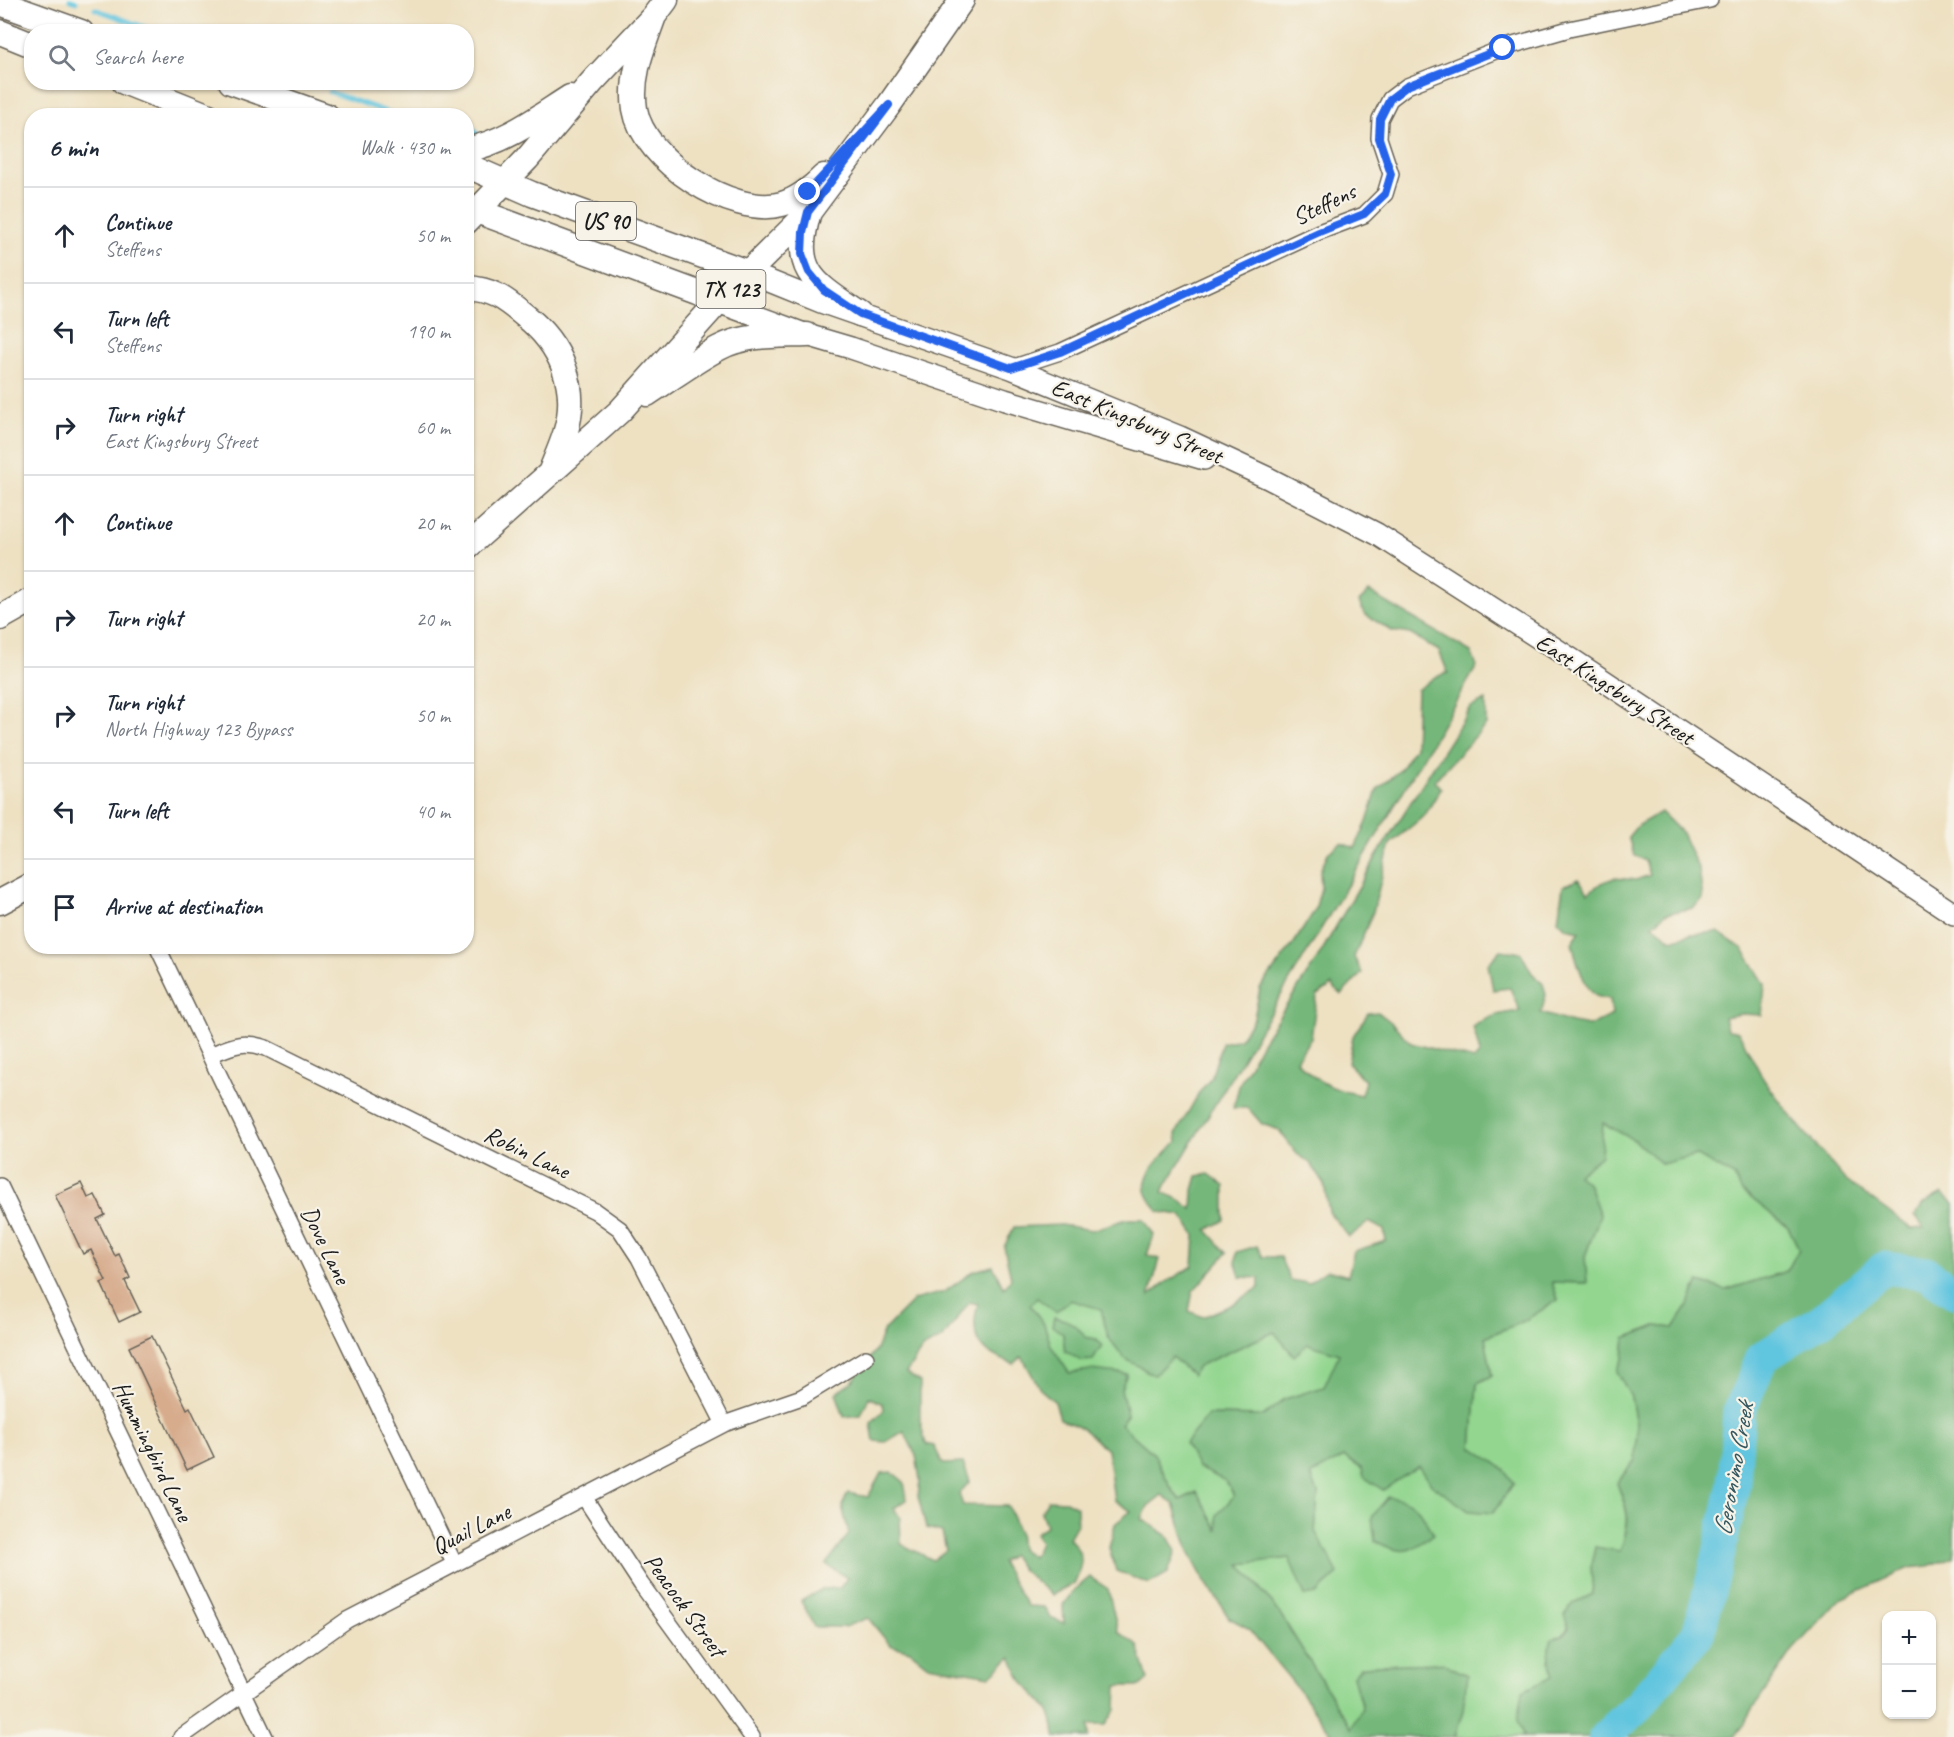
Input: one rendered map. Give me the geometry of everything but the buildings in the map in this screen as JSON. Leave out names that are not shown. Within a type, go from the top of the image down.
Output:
[{"type":"main road","name":"TX 123","points":[[474,541],[620,411],[718,302],[808,212],[889,105],[963,0]]},
{"type":"main road","points":[[0,3],[59,24]]},
{"type":"main road","points":[[660,8],[636,67],[633,86],[635,112],[644,134],[664,157],[716,195],[758,206],[782,204],[808,192],[889,105]]},
{"type":"main road","points":[[474,209],[527,159],[592,82],[660,8]]},
{"type":"main road","points":[[0,32],[24,42]]},
{"type":"main road","points":[[474,149],[514,133],[592,82]]},
{"type":"main road","points":[[144,90],[189,108]]},
{"type":"main road","points":[[254,90],[304,108]]},
{"type":"main road","name":"East Kingsbury Street","points":[[474,168],[532,194],[747,272],[821,302],[1011,368],[1180,437],[1268,478],[1377,534],[1576,662],[1954,914]]},
{"type":"main road","points":[[808,212],[803,232],[802,254],[809,272],[824,290],[860,314]]},
{"type":"main road","name":"East Kingsbury Street","points":[[474,214],[807,335],[1005,400],[1268,478]]},
{"type":"main road","points":[[474,288],[484,289],[509,303],[529,319],[550,340],[565,366],[570,395],[566,432],[549,475]]},
{"type":"main road","points":[[620,411],[720,347],[764,336],[807,335]]},
{"type":"main road","points":[[0,618],[24,604]]},
{"type":"main road","points":[[0,902],[24,889]]},
{"type":"street","name":"Steffens","points":[[1011,368],[1060,352],[1319,232],[1364,214],[1385,194],[1391,174],[1379,138],[1380,119],[1390,99],[1407,86],[1503,48],[1569,29],[1710,0]]},
{"type":"street","name":"Dove Lane","points":[[160,954],[454,1563]]},
{"type":"street","name":"Robin Lane","points":[[210,1055],[234,1045],[251,1043],[266,1048],[595,1211],[620,1229],[639,1258],[724,1424]]},
{"type":"street","name":"Hummingbird Lane","points":[[0,1186],[266,1737]]},
{"type":"street","name":"Quail Lane","points":[[181,1737],[347,1620],[724,1424],[802,1397],[866,1358]]},
{"type":"street","name":"Peacock Street","points":[[584,1497],[640,1584],[752,1737]]},
{"type":"green space","points":[[1369,592],[1471,652],[1477,666],[1162,1192],[1180,1200],[1192,1209],[1193,1190],[1197,1176],[1209,1174],[1225,1186],[1225,1220],[1207,1230],[1227,1253],[1193,1291],[1189,1311],[1203,1317],[1231,1305],[1259,1288],[1259,1278],[1240,1277],[1236,1263],[1237,1252],[1257,1246],[1263,1257],[1280,1257],[1290,1280],[1308,1283],[1327,1270],[1348,1276],[1354,1251],[1386,1241],[1384,1230],[1369,1222],[1349,1237],[1329,1212],[1324,1184],[1310,1163],[1297,1154],[1279,1130],[1262,1124],[1248,1108],[1233,1108],[1240,1083],[1262,1042],[1316,961],[1378,854],[1471,707],[1486,700],[1486,725],[1435,780],[1441,788],[1425,815],[1390,844],[1373,912],[1354,957],[1362,973],[1341,995],[1332,985],[1317,996],[1311,1038],[1296,1060],[1325,1084],[1361,1095],[1365,1081],[1348,1063],[1353,1036],[1368,1013],[1378,1012],[1411,1043],[1474,1060],[1480,1053],[1473,1027],[1495,1016],[1520,1011],[1510,988],[1493,990],[1488,964],[1501,950],[1521,953],[1532,973],[1543,984],[1546,995],[1541,1013],[1589,1026],[1612,1015],[1610,999],[1598,997],[1591,992],[1581,972],[1572,943],[1580,931],[1566,928],[1558,920],[1563,886],[1579,879],[1588,893],[1601,883],[1614,878],[1636,880],[1650,875],[1645,861],[1634,855],[1628,837],[1638,825],[1661,812],[1682,833],[1699,870],[1703,899],[1693,908],[1665,914],[1653,925],[1672,940],[1691,934],[1718,932],[1743,949],[1765,984],[1762,1015],[1741,1014],[1724,1017],[1727,1030],[1738,1031],[1764,1080],[1845,1180],[1912,1229],[1924,1228],[1915,1216],[1923,1204],[1942,1193],[1954,1204],[1954,1557],[1928,1566],[1910,1568],[1840,1599],[1793,1650],[1734,1737],[1521,1737],[1523,1735],[1518,1722],[1523,1691],[1552,1677],[1549,1648],[1552,1639],[1563,1636],[1569,1628],[1564,1615],[1574,1603],[1593,1594],[1591,1565],[1595,1547],[1620,1551],[1626,1531],[1628,1517],[1617,1483],[1635,1460],[1637,1429],[1631,1397],[1617,1371],[1623,1358],[1625,1338],[1656,1326],[1674,1328],[1687,1308],[1699,1282],[1726,1290],[1787,1271],[1799,1249],[1788,1227],[1741,1190],[1734,1176],[1696,1155],[1662,1164],[1634,1140],[1603,1123],[1601,1156],[1577,1175],[1588,1183],[1600,1215],[1585,1256],[1587,1283],[1552,1282],[1558,1300],[1524,1321],[1485,1337],[1492,1376],[1477,1383],[1472,1447],[1504,1469],[1514,1483],[1493,1513],[1469,1511],[1431,1484],[1419,1466],[1383,1490],[1364,1477],[1362,1469],[1344,1457],[1311,1475],[1318,1493],[1315,1531],[1338,1574],[1316,1594],[1305,1596],[1289,1558],[1240,1564],[1279,1612],[1351,1728],[1362,1708],[1353,1676],[1361,1668],[1377,1665],[1443,1663],[1467,1675],[1463,1710],[1455,1737],[1336,1737],[1248,1628],[1229,1618],[1189,1552],[1174,1504],[1162,1495],[1148,1506],[1142,1519],[1167,1535],[1176,1551],[1168,1573],[1149,1584],[1116,1571],[1109,1548],[1115,1524],[1131,1511],[1114,1500],[1107,1450],[1083,1429],[1060,1419],[1055,1402],[1040,1389],[1022,1357],[1014,1364],[985,1350],[976,1336],[975,1317],[978,1304],[969,1302],[943,1338],[922,1349],[906,1373],[920,1382],[920,1421],[926,1444],[934,1446],[943,1464],[963,1463],[970,1481],[959,1494],[963,1505],[1008,1506],[1019,1533],[1021,1549],[1033,1557],[1040,1543],[1035,1533],[1046,1526],[1041,1512],[1048,1500],[1066,1501],[1077,1507],[1077,1524],[1069,1538],[1078,1549],[1081,1559],[1075,1583],[1052,1595],[1022,1570],[1012,1555],[1001,1562],[1027,1606],[1044,1607],[1050,1618],[1064,1623],[1063,1605],[1073,1591],[1090,1577],[1108,1589],[1118,1631],[1138,1646],[1148,1679],[1140,1686],[1117,1686],[1116,1709],[1106,1725],[1089,1725],[1089,1737],[1055,1737],[1051,1716],[1043,1703],[1025,1684],[1011,1657],[990,1676],[928,1665],[910,1651],[890,1645],[868,1618],[844,1627],[814,1627],[801,1601],[822,1589],[840,1588],[847,1578],[826,1564],[849,1534],[842,1506],[848,1493],[868,1497],[881,1473],[892,1472],[904,1482],[907,1500],[894,1508],[900,1518],[901,1544],[933,1560],[946,1550],[942,1532],[926,1528],[918,1496],[920,1480],[916,1456],[904,1431],[886,1442],[874,1441],[871,1423],[884,1410],[883,1404],[869,1397],[861,1415],[844,1417],[836,1393],[852,1382],[876,1350],[884,1330],[914,1300],[944,1292],[974,1271],[993,1266],[1004,1288],[1011,1278],[1004,1247],[1014,1227],[1061,1225],[1092,1230],[1127,1219],[1144,1219],[1154,1235],[1147,1255],[1160,1259],[1149,1296],[1193,1266],[1195,1235],[1181,1215],[1159,1212],[1148,1196],[1146,1181],[1149,1173],[1159,1159],[1177,1142],[1176,1134],[1199,1093],[1211,1078],[1222,1043],[1240,1039],[1254,1018],[1260,988],[1294,943],[1315,910],[1321,888],[1320,871],[1328,853],[1341,843],[1355,848],[1367,822],[1377,790],[1400,770],[1415,747],[1417,690],[1435,677],[1448,673],[1439,651],[1410,634],[1392,631],[1364,614],[1359,602]],"holes":[[[1037,1298],[1056,1312],[1070,1300],[1101,1309],[1108,1337],[1124,1358],[1154,1375],[1172,1357],[1192,1375],[1200,1365],[1274,1332],[1294,1356],[1308,1344],[1339,1354],[1324,1387],[1285,1399],[1263,1416],[1208,1415],[1185,1443],[1198,1468],[1226,1481],[1234,1496],[1217,1515],[1218,1531],[1197,1492],[1180,1500],[1171,1488],[1154,1454],[1120,1424],[1127,1415],[1121,1389],[1127,1374],[1091,1370],[1069,1373],[1051,1346],[1044,1324],[1030,1305]]]},
{"type":"green space","points":[[1603,1123],[1634,1140],[1662,1164],[1696,1155],[1734,1176],[1741,1190],[1788,1227],[1799,1249],[1787,1271],[1726,1290],[1699,1282],[1687,1308],[1674,1328],[1656,1326],[1625,1338],[1623,1358],[1617,1371],[1631,1397],[1637,1429],[1635,1460],[1617,1483],[1626,1510],[1626,1532],[1620,1552],[1595,1547],[1591,1565],[1593,1594],[1574,1603],[1567,1628],[1549,1648],[1552,1677],[1523,1735],[1521,1737],[1455,1737],[1463,1710],[1443,1663],[1377,1665],[1360,1668],[1353,1676],[1362,1708],[1351,1729],[1279,1612],[1240,1564],[1289,1558],[1315,1531],[1318,1493],[1311,1474],[1344,1457],[1362,1469],[1419,1465],[1432,1484],[1469,1511],[1504,1469],[1472,1447],[1477,1383],[1492,1376],[1485,1337],[1524,1321],[1558,1299],[1551,1282],[1586,1283],[1585,1256],[1600,1215],[1576,1176]]},
{"type":"green space","points":[[1037,1298],[1070,1300],[1102,1309],[1108,1337],[1172,1357],[1192,1375],[1200,1365],[1274,1332],[1340,1354],[1324,1387],[1285,1399],[1263,1416],[1208,1415],[1198,1468],[1227,1481],[1234,1497],[1218,1515],[1219,1533],[1197,1492],[1180,1500],[1171,1488],[1154,1454],[1120,1424],[1127,1415],[1121,1389],[1091,1370],[1069,1373],[1051,1346],[1044,1324],[1030,1305]],"holes":[[[1063,1334],[1096,1339],[1065,1351]]]},
{"type":"green space","points":[[1054,1317],[1072,1323],[1085,1337],[1096,1339],[1102,1346],[1093,1360],[1081,1361],[1065,1351],[1063,1334],[1052,1326]]},
{"type":"green space","points":[[1388,1497],[1405,1500],[1416,1508],[1434,1534],[1412,1549],[1406,1550],[1393,1549],[1375,1541],[1372,1517]]},
{"type":"waterway","points":[[70,0],[76,2]]},
{"type":"waterway","points":[[95,9],[136,24]]},
{"type":"waterway","points":[[330,92],[376,108]]},
{"type":"waterway","points":[[474,130],[478,136]]},
{"type":"waterway","name":"Geronimo Creek","points":[[1605,1737],[1640,1704],[1698,1634],[1718,1558],[1734,1483],[1739,1412],[1762,1358],[1823,1319],[1884,1268],[1926,1273],[1954,1292]]},
{"type":"route","points":[[808,192],[889,105],[833,182],[808,212],[803,232],[802,254],[809,272],[824,290],[860,314],[1011,368],[1060,352],[1319,232],[1364,214],[1385,194],[1391,174],[1379,138],[1380,119],[1390,99],[1407,86],[1503,48]]}]
